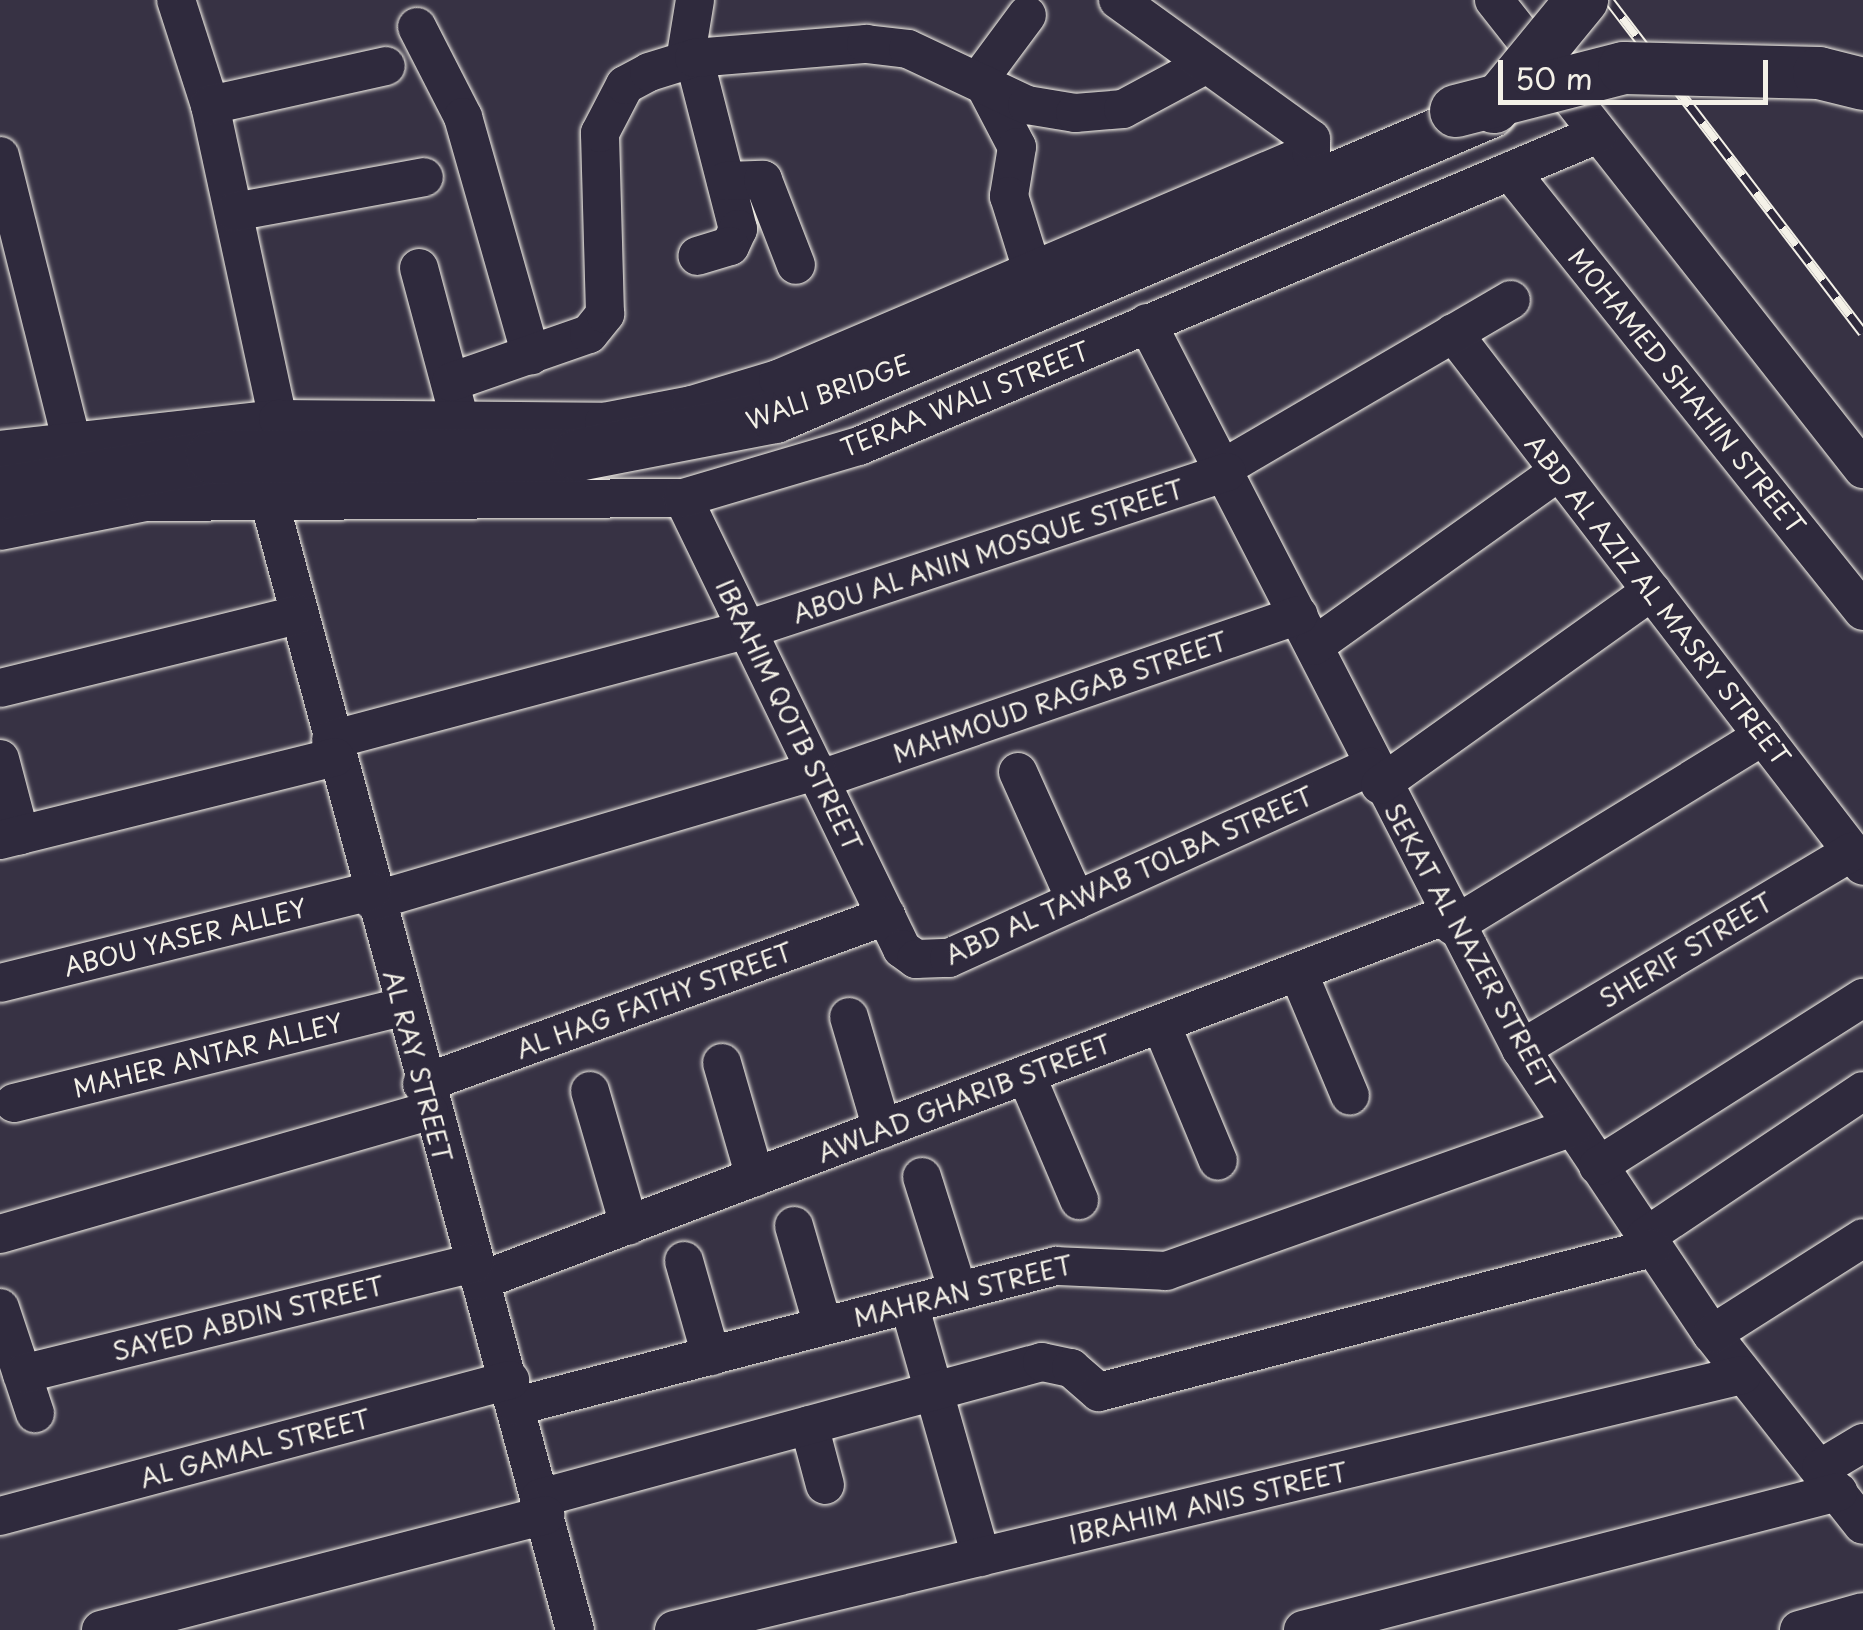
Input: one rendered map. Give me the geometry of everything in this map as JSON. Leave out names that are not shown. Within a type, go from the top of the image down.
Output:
[{"type":"main road","name":"WALI BRIDGE","points":[[1473,111],[1548,0]]},
{"type":"main road","name":"WALI BRIDGE","points":[[1473,111],[1582,0]]},
{"type":"main road","name":"WALI BRIDGE","points":[[0,490],[212,457],[578,454],[775,417],[1473,111],[1624,68],[1820,73],[1863,84]]},
{"type":"main road","name":"WALI BRIDGE","points":[[1473,111],[1626,86],[1817,92],[1863,104]]},
{"type":"street","points":[[178,0],[210,104],[278,419]]},
{"type":"street","points":[[695,0],[689,60],[726,182],[738,239],[697,256]]},
{"type":"street","points":[[0,450],[70,435],[278,419],[604,422],[692,405],[1034,273],[1305,158],[1311,139],[1118,0]]},
{"type":"street","points":[[1494,0],[1863,469]]},
{"type":"street","points":[[981,82],[1027,15]]},
{"type":"street","points":[[417,27],[463,116],[531,355]]},
{"type":"street","points":[[451,382],[589,334],[605,314],[600,133],[608,106],[625,85],[689,60],[866,44],[908,49],[1027,104],[1107,110],[1168,92],[1207,64]]},
{"type":"street","points":[[210,104],[386,66]]},
{"type":"street","points":[[981,82],[1017,146],[1010,196],[1034,273]]},
{"type":"street","name":"TERAA WALI STREET","points":[[0,531],[146,502],[683,498],[860,446],[1598,134]]},
{"type":"street","points":[[0,156],[70,435]]},
{"type":"street","name":"MOHAMED SHAHIN STREET","points":[[1510,170],[1863,611]]},
{"type":"street","points":[[234,212],[424,176]]},
{"type":"street","points":[[726,182],[763,180],[796,265]]},
{"type":"street","points":[[419,268],[460,420]]},
{"type":"street","name":"ABOU AL ANIN MOSQUE STREET","points":[[10,837],[748,629],[1226,469],[1510,300]]},
{"type":"street","name":"SEKAT AL NAZER STREET","points":[[1147,323],[1226,469],[1450,920],[1521,1049],[1712,1334],[1863,1525]]},
{"type":"street","name":"ABD AL AZIZ AL MASRY STREET","points":[[1453,333],[1858,859]]},
{"type":"street","name":"MAHMOUD RAGAB STREET","points":[[372,896],[819,775],[1306,630],[1559,471]]},
{"type":"street","name":"IBRAHIM QOTB STREET","points":[[683,498],[891,925]]},
{"type":"street","name":"AL RAY STREET","points":[[269,500],[426,1098],[513,1393],[574,1630]]},
{"type":"street","name":"ABD AL TAWAB TOLBA STREET","points":[[891,925],[902,948],[932,962],[1376,776],[1652,592]]},
{"type":"street","points":[[0,688],[298,615]]},
{"type":"street","name":"AWLAD GHARIB STREET","points":[[477,1272],[629,1225],[1298,972],[1450,920],[1763,736]]},
{"type":"street","points":[[0,759],[10,837]]},
{"type":"street","points":[[1018,772],[1076,900]]},
{"type":"street","name":"SHERIF STREET","points":[[1521,1049],[1858,859]]},
{"type":"street","name":"ABOU YASER ALLEY","points":[[0,982],[372,896]]},
{"type":"street","name":"AL HAG FATHY STREET","points":[[0,1234],[426,1098],[891,925]]},
{"type":"street","points":[[1298,972],[1350,1096]]},
{"type":"street","points":[[1598,1166],[1863,998]]},
{"type":"street","name":"MAHER ANTAR ALLEY","points":[[14,1104],[402,1008]]},
{"type":"street","points":[[850,1017],[882,1129]]},
{"type":"street","points":[[1161,1024],[1218,1160]]},
{"type":"street","points":[[722,1063],[756,1177]]},
{"type":"street","points":[[1026,1075],[1079,1200]]},
{"type":"street","points":[[590,1091],[629,1225]]},
{"type":"street","points":[[101,1630],[195,1618],[809,1425],[1058,1361],[1099,1392],[1649,1243],[1863,1091]]},
{"type":"street","name":"MAHRAN STREET","points":[[513,1393],[711,1356],[1082,1260],[1166,1271],[1572,1127]]},
{"type":"street","points":[[922,1177],[958,1291]]},
{"type":"street","points":[[794,1226],[823,1326]]},
{"type":"street","points":[[1712,1334],[1863,1238]]},
{"type":"street","points":[[684,1261],[711,1356]]},
{"type":"street","name":"SAYED ABDIN STREET","points":[[22,1374],[477,1272]]},
{"type":"street","points":[[908,1304],[981,1557]]},
{"type":"street","points":[[0,1308],[35,1413]]},
{"type":"street","name":"IBRAHIM ANIS STREET","points":[[674,1630],[1742,1375]]},
{"type":"street","name":"AL GAMAL STREET","points":[[0,1516],[513,1393]]},
{"type":"street","points":[[809,1425],[826,1485]]},
{"type":"street","points":[[1303,1630],[1829,1480],[1863,1443]]},
{"type":"street","points":[[1799,1630],[1863,1612]]},
{"type":"railway","points":[[1609,0],[1863,332]]}]
